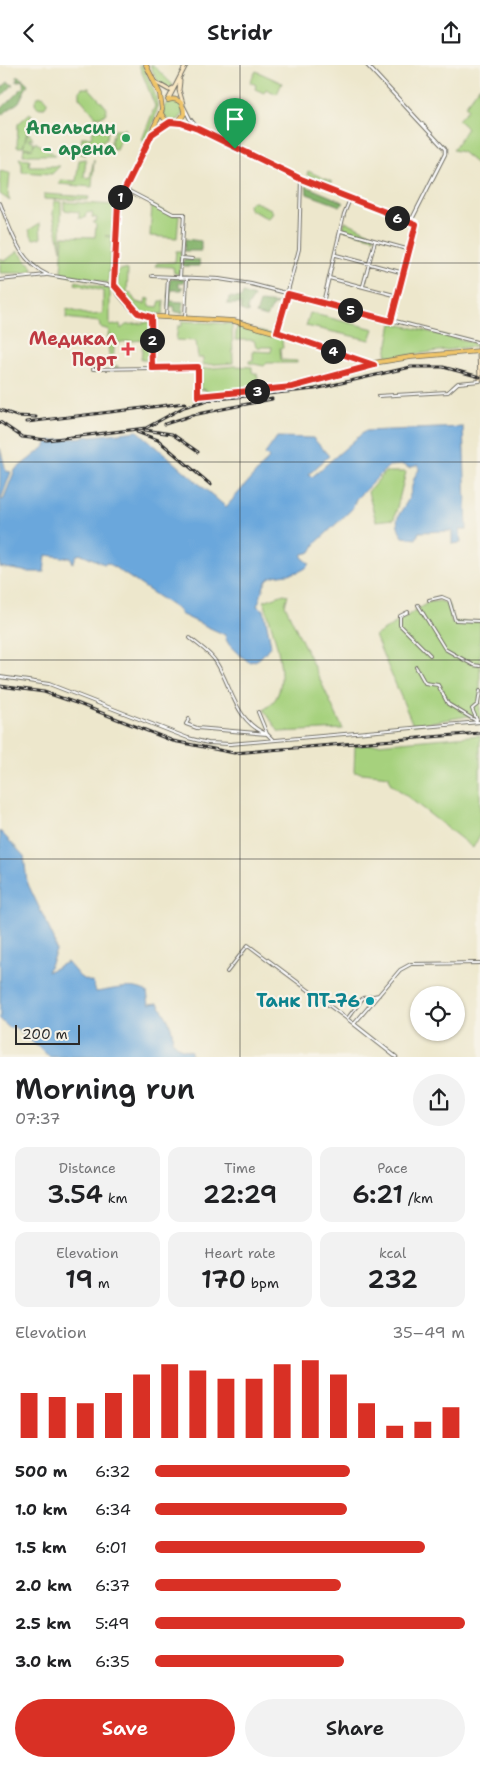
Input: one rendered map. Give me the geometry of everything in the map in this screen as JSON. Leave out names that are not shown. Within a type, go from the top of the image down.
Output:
[{"type":"main road","points":[[146,65],[160,94],[162,112],[170,122]]},
{"type":"main road","points":[[186,65],[124,189],[117,211],[114,285],[138,313],[151,317],[234,321],[277,332],[374,365],[411,357],[479,351],[480,380]]},
{"type":"main road","points":[[152,134],[170,122],[176,122],[184,114],[179,90],[181,76]]},
{"type":"main road","points":[[155,82],[169,91],[176,86]]},
{"type":"main road","points":[[160,94],[168,100],[176,99],[183,105]]},
{"type":"street","points":[[367,65],[445,149],[442,159],[410,221]]},
{"type":"street","points":[[183,105],[198,129]]},
{"type":"street","points":[[176,122],[198,129],[301,179],[416,224],[391,321]]},
{"type":"street","points":[[277,332],[299,249],[301,179]]},
{"type":"street","points":[[124,189],[174,214],[184,214],[180,278]]},
{"type":"street","points":[[323,303],[343,219],[350,199]]},
{"type":"street","points":[[0,203],[21,252],[29,262],[48,275]]},
{"type":"street","points":[[341,231],[410,250]]},
{"type":"street","points":[[363,286],[375,241]]},
{"type":"street","points":[[335,255],[404,273]]},
{"type":"street","points":[[181,258],[192,259]]},
{"type":"street","points":[[0,280],[48,275],[114,285]]},
{"type":"street","points":[[152,276],[219,279],[247,283],[473,341],[479,343],[479,351]]},
{"type":"street","points":[[166,317],[168,277]]},
{"type":"street","points":[[185,318],[187,278]]},
{"type":"street","points":[[329,278],[398,296]]},
{"type":"street","points":[[151,317],[152,368]]},
{"type":"street","points":[[93,369],[198,367],[198,396],[292,387],[374,365]]},
{"type":"street","points":[[378,395],[448,392],[458,383],[480,380]]},
{"type":"street","points":[[429,600],[442,597],[449,600],[455,620],[480,621]]},
{"type":"street","points":[[418,605],[445,649],[473,665],[480,666]]},
{"type":"street","points":[[408,612],[400,616],[400,625],[430,655]]},
{"type":"street","points":[[190,638],[216,660],[241,714],[248,722],[267,733]]},
{"type":"street","points":[[416,667],[425,683],[438,685],[448,705],[479,722]]},
{"type":"street","points":[[0,677],[48,684],[188,738],[208,743],[230,744],[479,722]]},
{"type":"street","points":[[479,722],[472,709],[478,704],[480,691]]},
{"type":"street","points":[[258,712],[267,733],[273,740]]},
{"type":"street","points":[[189,719],[186,724],[197,728],[267,733]]},
{"type":"street","points":[[227,972],[248,945],[396,1057]]},
{"type":"street","points":[[354,1025],[400,970],[411,964],[480,963]]},
{"type":"street","points":[[347,1019],[367,996],[378,995]]},
{"type":"green space","points":[[139,65],[143,66],[157,104],[155,119],[145,142],[142,140],[155,106]]},
{"type":"green space","points":[[150,65],[153,65],[173,85],[171,88],[164,87],[157,81]]},
{"type":"green space","points":[[256,71],[282,83],[277,94],[266,89],[264,93],[255,89],[256,85],[250,82]]},
{"type":"green space","points":[[19,76],[28,84],[19,102],[3,114],[0,113],[0,110],[24,86],[22,80],[16,82],[18,79],[16,77]]},
{"type":"green space","points":[[8,82],[13,85],[0,98],[0,89]]},
{"type":"green space","points":[[480,86],[480,167],[462,152],[453,150],[467,128],[458,120],[468,109],[465,106]]},
{"type":"green space","points":[[82,88],[89,88],[106,107],[106,113],[103,116],[96,117],[79,97],[79,91]]},
{"type":"green space","points":[[41,96],[47,102],[41,108],[35,102]]},
{"type":"green space","points":[[173,101],[180,104],[183,111],[180,118],[173,121],[166,118],[163,111],[166,104]]},
{"type":"green space","points":[[30,113],[32,115],[23,147],[17,147],[18,124]]},
{"type":"green space","points":[[94,129],[108,130],[107,138],[101,142],[93,142],[91,146],[87,145],[85,148],[86,155],[80,154],[82,137],[91,137]]},
{"type":"green space","points":[[115,129],[126,129],[116,149],[112,149],[111,141]]},
{"type":"green space","points":[[28,132],[33,139],[28,139],[34,142],[33,147],[35,142],[56,155],[23,155],[24,148],[33,149],[23,147]]},
{"type":"green space","points":[[19,158],[30,159],[29,166],[60,166],[52,174],[22,172],[22,163]]},
{"type":"green space","points":[[86,159],[84,177],[90,178],[94,159],[92,187],[59,184],[60,180],[76,181],[79,160]]},
{"type":"green space","points":[[0,171],[10,173],[8,196],[10,201],[0,194]]},
{"type":"green space","points":[[308,171],[332,182],[331,184],[307,175]]},
{"type":"green space","points":[[306,186],[344,203],[340,206],[307,194]]},
{"type":"green space","points":[[44,194],[89,197],[88,200],[44,199]]},
{"type":"green space","points":[[54,201],[61,202],[61,250],[53,214]]},
{"type":"green space","points":[[253,201],[271,209],[273,213],[270,217],[267,218],[249,209],[248,205]]},
{"type":"green space","points":[[64,202],[115,205],[112,236],[105,236],[112,237],[108,283],[61,274],[63,236],[95,237],[96,225],[93,222],[96,222],[97,218],[92,217],[93,212],[86,213],[85,218],[79,218],[79,212],[64,210]]},
{"type":"green space","points":[[152,205],[171,215],[179,215],[177,238],[150,236]]},
{"type":"green space","points":[[345,221],[374,235],[374,238],[343,229]]},
{"type":"green space","points":[[40,223],[41,238],[33,239],[29,230]]},
{"type":"green space","points":[[185,239],[201,241],[201,251],[184,251]]},
{"type":"green space","points":[[18,251],[34,269],[25,273],[0,273],[0,258],[5,261]]},
{"type":"green space","points":[[176,251],[181,251],[179,274],[174,273],[173,267],[155,266],[157,263],[175,262]]},
{"type":"green space","points":[[184,259],[199,260],[200,266],[184,266],[182,264]]},
{"type":"green space","points":[[128,270],[127,293],[130,293],[136,302],[145,304],[146,298],[150,299],[149,306],[158,307],[160,301],[164,301],[163,314],[145,314],[119,288],[117,271]]},
{"type":"green space","points":[[170,279],[184,279],[184,282],[179,283],[179,287],[183,287],[182,290],[171,290],[170,301],[183,302],[183,313],[175,312],[174,306],[168,307]]},
{"type":"green space","points":[[76,281],[110,289],[110,326],[120,324],[121,329],[126,325],[150,322],[149,360],[141,360],[143,340],[121,342],[114,347],[113,366],[118,366],[118,368],[110,368],[109,330],[100,327],[99,322],[66,318],[67,309],[89,315],[103,314],[103,291],[75,284]]},
{"type":"green space","points":[[243,293],[254,297],[247,308],[249,313],[241,310],[241,304],[228,304],[229,297],[241,298]]},
{"type":"green space","points":[[260,302],[279,304],[274,305],[267,317],[256,314]]},
{"type":"green space","points":[[310,313],[374,329],[370,340],[306,326]]},
{"type":"green space","points":[[182,321],[232,324],[233,363],[203,365],[203,358],[198,358],[196,341],[176,340],[178,326],[182,326]]},
{"type":"green space","points":[[392,323],[472,342],[476,346],[388,358],[386,354]]},
{"type":"green space","points":[[237,325],[285,338],[282,341],[283,348],[280,348],[281,360],[297,361],[297,363],[267,363],[264,366],[249,363],[249,361],[253,360],[253,351],[271,352],[272,347],[256,347],[254,340],[235,340]]},
{"type":"green space","points":[[235,366],[252,367],[252,372],[257,374],[260,389],[206,392],[206,390],[200,389],[202,369]]},
{"type":"green space","points":[[385,472],[406,472],[394,519],[376,521],[368,492]]},
{"type":"green space","points":[[284,594],[288,595],[285,605],[343,729],[279,732],[264,710],[277,696],[281,675],[278,649],[264,601]]},
{"type":"green space","points":[[441,601],[450,606],[451,622],[480,622],[480,720],[469,716],[413,725],[375,636],[429,602]]},
{"type":"green space","points":[[480,735],[480,835],[473,848],[390,783],[389,776],[354,772],[355,746]]},
{"type":"water","points":[[463,427],[467,530],[460,530],[461,543],[452,544],[452,531],[419,532],[416,539],[403,537],[397,521],[408,500],[419,470],[418,465],[409,468],[403,465],[389,466],[356,499],[352,509],[316,543],[311,552],[303,554],[302,557],[310,564],[305,569],[299,572],[270,577],[267,580],[257,606],[264,610],[271,645],[257,660],[249,662],[234,650],[228,643],[225,635],[180,614],[180,611],[108,563],[104,564],[82,554],[77,555],[73,563],[71,558],[46,555],[44,572],[29,572],[0,567],[0,448],[6,471],[11,472],[1,499],[3,500],[15,470],[46,446],[48,441],[138,431],[226,507],[269,458],[265,454],[277,437],[313,438],[329,456],[309,474],[312,477],[365,431]]},
{"type":"water","points":[[0,831],[24,856],[27,882],[54,939],[56,951],[47,972],[67,962],[80,977],[93,983],[96,992],[135,988],[147,992],[149,1004],[158,1003],[171,1026],[172,1040],[179,1048],[191,1051],[191,1055],[195,1057],[50,1057],[13,1026],[10,1029],[0,1019]]},
{"type":"railway","points":[[0,422],[22,437],[47,440],[146,428],[184,407],[208,400],[315,389],[411,367],[443,367],[480,377]]},
{"type":"railway","points":[[165,424],[193,415],[272,399]]},
{"type":"railway","points":[[27,422],[185,403]]},
{"type":"railway","points":[[0,410],[17,416],[36,417]]},
{"type":"railway","points":[[145,430],[172,434],[198,452]]},
{"type":"railway","points":[[137,432],[158,440],[211,485]]},
{"type":"railway","points":[[0,686],[44,692],[173,741],[234,753],[480,733]]},
{"type":"place","name":"Апельсин - арена","points":[[126,138]]},
{"type":"place","name":"Медикал Порт","points":[[128,349]]},
{"type":"place","name":"Танк ПТ-76","points":[[370,1001]]},
{"type":"route","points":[[170,122],[181,123],[198,129],[235,149],[329,191],[416,224],[391,321],[288,294],[277,332],[374,365],[292,387],[198,396],[200,369],[198,367],[152,368],[151,317],[138,313],[118,292],[113,282],[117,211],[120,197],[152,134],[156,129],[170,122]]}]
